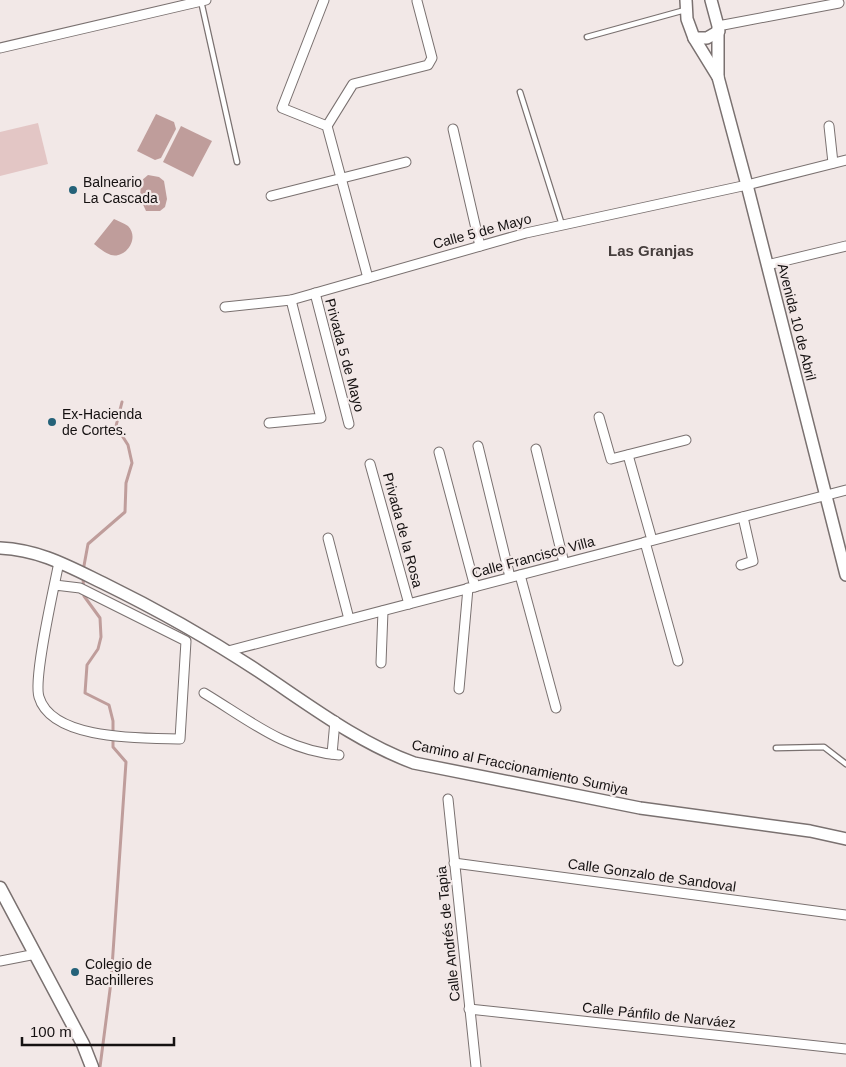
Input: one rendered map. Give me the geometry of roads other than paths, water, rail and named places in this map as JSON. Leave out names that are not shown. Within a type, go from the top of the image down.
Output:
[{"type":"main road","points":[[0,888],[83,1044],[92,1067]]},
{"type":"street","points":[[0,48],[203,0]]},
{"type":"street","points":[[324,0],[282,108],[327,126]]},
{"type":"street","points":[[368,278],[327,126],[353,84],[428,66],[432,58],[417,0]]},
{"type":"street","name":"Avenida 10 de Abril","points":[[711,0],[719,28],[718,78]]},
{"type":"street","points":[[694,38],[707,38],[719,28],[839,2]]},
{"type":"street","name":"Avenida 10 de Abril","points":[[686,3],[694,38],[718,78],[846,575]]},
{"type":"street","points":[[829,126],[834,163]]},
{"type":"street","points":[[453,129],[480,246]]},
{"type":"street","points":[[747,185],[846,160]]},
{"type":"street","points":[[271,196],[406,162]]},
{"type":"street","name":"Calle 5 de Mayo","points":[[225,307],[291,300],[480,246],[562,225],[747,185]]},
{"type":"street","points":[[767,266],[846,246]]},
{"type":"street","name":"Privada 5 de Mayo","points":[[315,293],[349,424]]},
{"type":"street","points":[[269,423],[321,418],[291,300]]},
{"type":"street","points":[[599,417],[611,459],[686,440]]},
{"type":"street","points":[[478,446],[510,577]]},
{"type":"street","points":[[536,449],[564,563]]},
{"type":"street","points":[[439,452],[471,587],[459,689]]},
{"type":"street","points":[[628,455],[678,661]]},
{"type":"street","name":"Privada de la Rosa","points":[[370,464],[408,604]]},
{"type":"street","name":"Calle Francisco Villa","points":[[228,651],[846,490]]},
{"type":"street","points":[[741,564],[753,561],[743,517]]},
{"type":"street","points":[[328,538],[349,619]]},
{"type":"street","name":"Camino al Fraccionamiento Sumiya","points":[[0,548],[23,550],[59,562],[143,602],[228,651],[384,752],[414,763],[640,808],[810,831],[846,838]]},
{"type":"street","points":[[55,585],[80,588],[186,641],[180,739],[87,733],[51,716],[42,707],[37,684],[59,562]]},
{"type":"street","points":[[520,575],[556,708]]},
{"type":"street","points":[[381,662],[383,611]]},
{"type":"street","points":[[204,693],[286,743],[309,751],[335,754],[335,721]]},
{"type":"street","name":"Calle Andrés de Tapia","points":[[448,799],[476,1067]]},
{"type":"street","name":"Calle Gonzalo de Sandoval","points":[[454,863],[846,915]]},
{"type":"street","points":[[0,961],[36,954]]},
{"type":"street","name":"Calle Pánfilo de Narváez","points":[[469,1009],[846,1048]]},
{"type":"lane","points":[[203,0],[237,162]]},
{"type":"lane","points":[[587,37],[686,3]]},
{"type":"lane","points":[[520,92],[562,225]]},
{"type":"lane","points":[[776,748],[824,747],[846,764]]},
{"type":"waterway","points":[[83,571],[88,544],[125,512],[126,483],[132,463],[128,445],[116,426],[122,402]]},
{"type":"waterway","points":[[83,577],[84,596],[100,618],[101,637],[98,649],[87,665],[85,693],[109,705],[113,721],[113,747],[126,762],[111,982],[100,1067]]},
{"type":"place","name":"Balneario La Cascada","points":[[73,190]]},
{"type":"place","name":"Ex-Hacienda de Cortes.","points":[[52,422]]},
{"type":"place","name":"Colegio de Bachilleres","points":[[75,972]]},
{"type":"district","name":"Las Granjas","points":[[651,251]]}]
